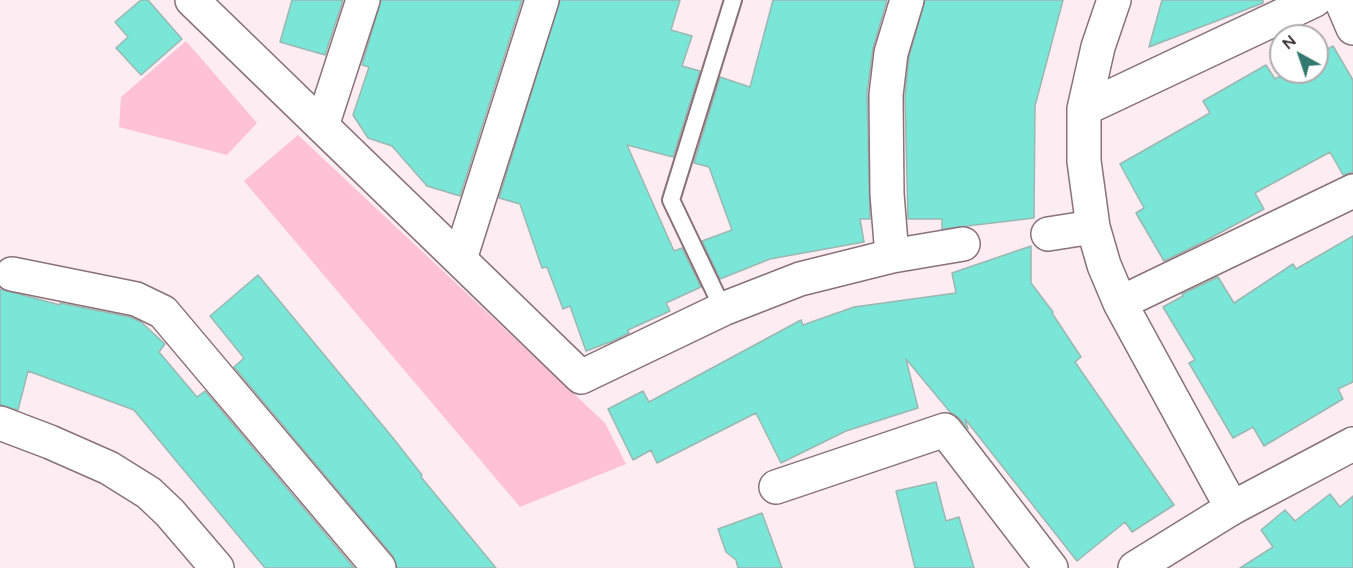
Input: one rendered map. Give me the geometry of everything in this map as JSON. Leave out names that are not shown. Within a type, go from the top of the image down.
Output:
[{"type":"street","points":[[192,0],[581,376],[723,309],[800,279],[892,256],[963,244]]},
{"type":"street","points":[[322,126],[363,0]]},
{"type":"street","points":[[460,259],[542,0]]},
{"type":"street","points":[[892,256],[887,194],[886,95],[891,53],[907,0]]},
{"type":"street","points":[[1114,0],[1098,47],[1084,110],[1084,161],[1093,227],[1104,265],[1120,303],[1232,508]]},
{"type":"street","points":[[1084,110],[1315,0]]},
{"type":"street","points":[[1341,0],[1353,28]]},
{"type":"street","points":[[1120,303],[1353,191]]},
{"type":"street","points":[[1048,234],[1093,227]]},
{"type":"street","points":[[12,274],[136,300],[163,312],[379,568]]},
{"type":"street","points":[[0,423],[109,468],[149,493],[170,513],[217,568]]},
{"type":"street","points":[[776,487],[945,430],[1051,568]]},
{"type":"street","points":[[1135,568],[1232,508],[1353,444]]},
{"type":"lane","points":[[723,309],[671,200],[733,0]]},
{"type":"shaded area","points":[[186,41],[257,123],[227,155],[119,127],[121,97]]},
{"type":"shaded area","points":[[298,135],[605,423],[626,464],[520,507],[244,181]]},
{"type":"building","points":[[141,0],[148,0],[182,39],[141,75],[116,48],[128,37],[115,22]]},
{"type":"building","points":[[292,0],[343,0],[325,55],[280,42]]},
{"type":"building","points":[[381,0],[522,0],[460,196],[427,186],[392,146],[368,138],[353,115],[369,67],[362,65]]},
{"type":"building","points":[[560,0],[680,0],[671,30],[692,36],[682,66],[700,71],[673,157],[627,145],[674,251],[682,248],[701,287],[666,303],[670,311],[628,330],[629,333],[613,341],[586,351],[570,306],[563,309],[547,267],[542,268],[520,204],[499,198]]},
{"type":"building","points":[[773,0],[887,0],[873,48],[867,93],[870,219],[860,219],[864,242],[770,259],[720,279],[702,241],[732,230],[709,167],[694,163],[720,77],[750,87]]},
{"type":"building","points":[[925,0],[1063,0],[1035,106],[1034,218],[942,229],[942,219],[908,219],[905,96],[909,57]]},
{"type":"building","points":[[1162,0],[1263,0],[1263,3],[1149,47]]},
{"type":"building","points":[[1333,46],[1353,80],[1353,172],[1343,175],[1330,152],[1255,193],[1264,209],[1164,261],[1136,213],[1144,208],[1120,164],[1210,113],[1203,101],[1266,65],[1269,70],[1269,84],[1329,84],[1329,48]]},
{"type":"building","points":[[1353,236],[1353,382],[1338,389],[1343,399],[1264,446],[1253,427],[1233,438],[1189,363],[1195,360],[1163,307],[1183,296],[1182,294],[1218,277],[1234,303],[1293,264],[1296,269]]},
{"type":"building","points":[[1031,246],[1031,283],[1053,312],[1081,357],[1075,362],[1174,505],[1132,532],[1125,522],[1077,561],[965,419],[968,429],[959,418],[950,412],[906,359],[918,408],[846,431],[781,463],[756,413],[657,463],[651,450],[633,460],[608,409],[643,391],[649,402],[801,320],[803,325],[854,307],[956,293],[952,273]]},
{"type":"building","points":[[258,275],[393,438],[422,475],[421,477],[496,568],[397,568],[393,556],[234,367],[244,358],[210,316]]},
{"type":"building","points":[[0,289],[60,305],[60,303],[130,317],[141,322],[165,344],[159,352],[197,397],[205,391],[354,568],[265,568],[134,410],[28,371],[18,410],[0,405]]},
{"type":"building","points":[[936,482],[946,521],[959,517],[974,568],[915,568],[896,491]]},
{"type":"building","points":[[1330,494],[1340,507],[1353,496],[1353,568],[1240,568],[1273,547],[1261,530],[1285,510],[1295,521]]},
{"type":"building","points":[[762,513],[782,568],[738,568],[736,560],[726,552],[718,529]]}]
